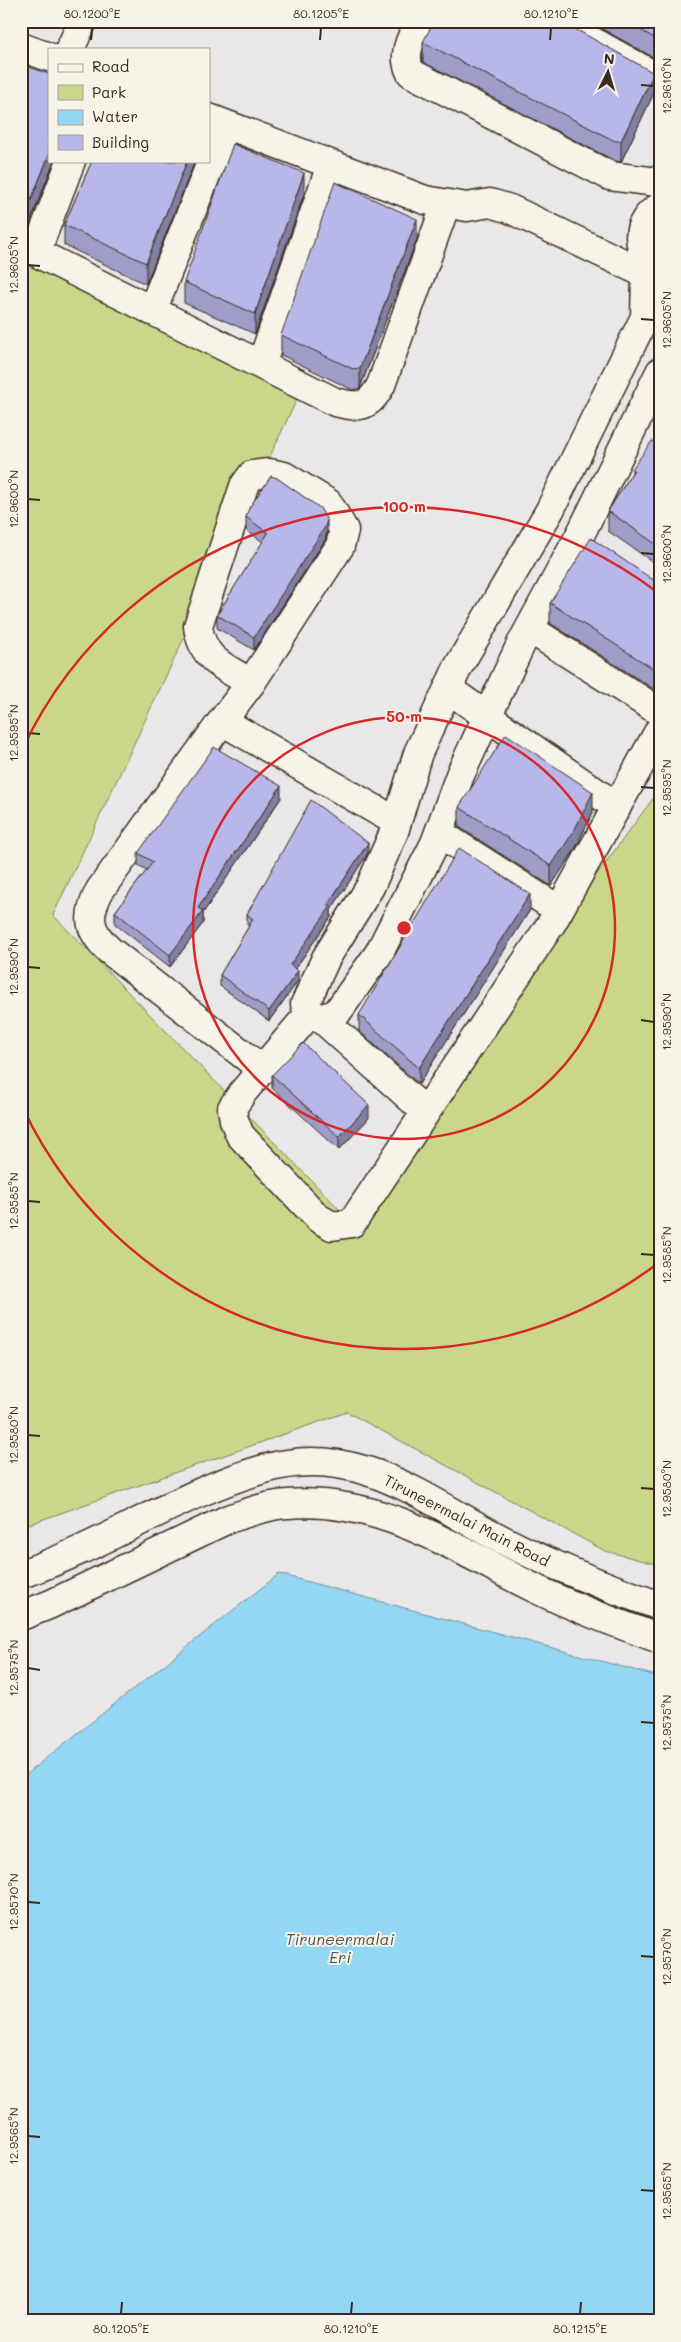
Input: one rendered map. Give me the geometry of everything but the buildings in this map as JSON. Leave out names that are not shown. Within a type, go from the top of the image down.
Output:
[{"type":"street","points":[[70,48],[83,21]]},
{"type":"street","points":[[419,21],[408,47],[405,62],[411,73],[610,176],[657,192],[644,220],[640,234],[643,249],[652,265],[652,322],[550,510],[458,667],[418,753],[397,822],[370,887],[326,958],[305,1004],[315,1016],[426,1112]]},
{"type":"street","points":[[556,21],[660,79]]},
{"type":"street","points":[[21,47],[48,57]]},
{"type":"street","points":[[210,142],[217,122],[425,200],[468,207],[490,203],[510,209],[652,265]]},
{"type":"street","points":[[71,162],[29,249],[335,402],[362,405],[374,398],[381,385],[446,204]]},
{"type":"street","points":[[152,311],[203,162]]},
{"type":"street","points":[[261,365],[331,165]]},
{"type":"street","points":[[660,372],[642,437],[581,533],[530,629],[460,774],[439,833],[379,953],[336,1014],[315,1016],[243,1092],[232,1108],[240,1135],[318,1218],[332,1226],[352,1222],[559,910],[660,729]]},
{"type":"street","points":[[251,683],[214,660],[204,650],[198,626],[244,486],[252,475],[269,473],[284,476],[328,503],[344,530],[340,546],[251,683],[100,890],[92,905],[91,922],[96,937],[109,950],[264,1070]]},
{"type":"street","points":[[550,510],[604,549]]},
{"type":"street","points":[[530,629],[660,712]]},
{"type":"street","points":[[448,689],[617,807]]},
{"type":"street","points":[[222,721],[397,822]]},
{"type":"street","points":[[439,833],[559,910]]},
{"type":"street","name":"Tiruneermalai Main Road","points":[[21,1574],[86,1548],[239,1476],[285,1463],[308,1461],[353,1466],[400,1484],[540,1558],[660,1606]]},
{"type":"street","name":"Tiruneermalai Main Road","points":[[21,1616],[228,1519],[253,1510],[285,1504],[315,1502],[345,1505],[408,1524],[532,1587],[606,1620],[660,1639]]},
{"type":"green space","points":[[21,261],[298,397],[53,915],[345,1215],[660,789],[660,1565],[605,1551],[347,1412],[21,1527]]},
{"type":"water","name":"Tiruneermalai Eri","points":[[279,1574],[660,1677],[660,2321],[21,2321],[21,1778]]}]
